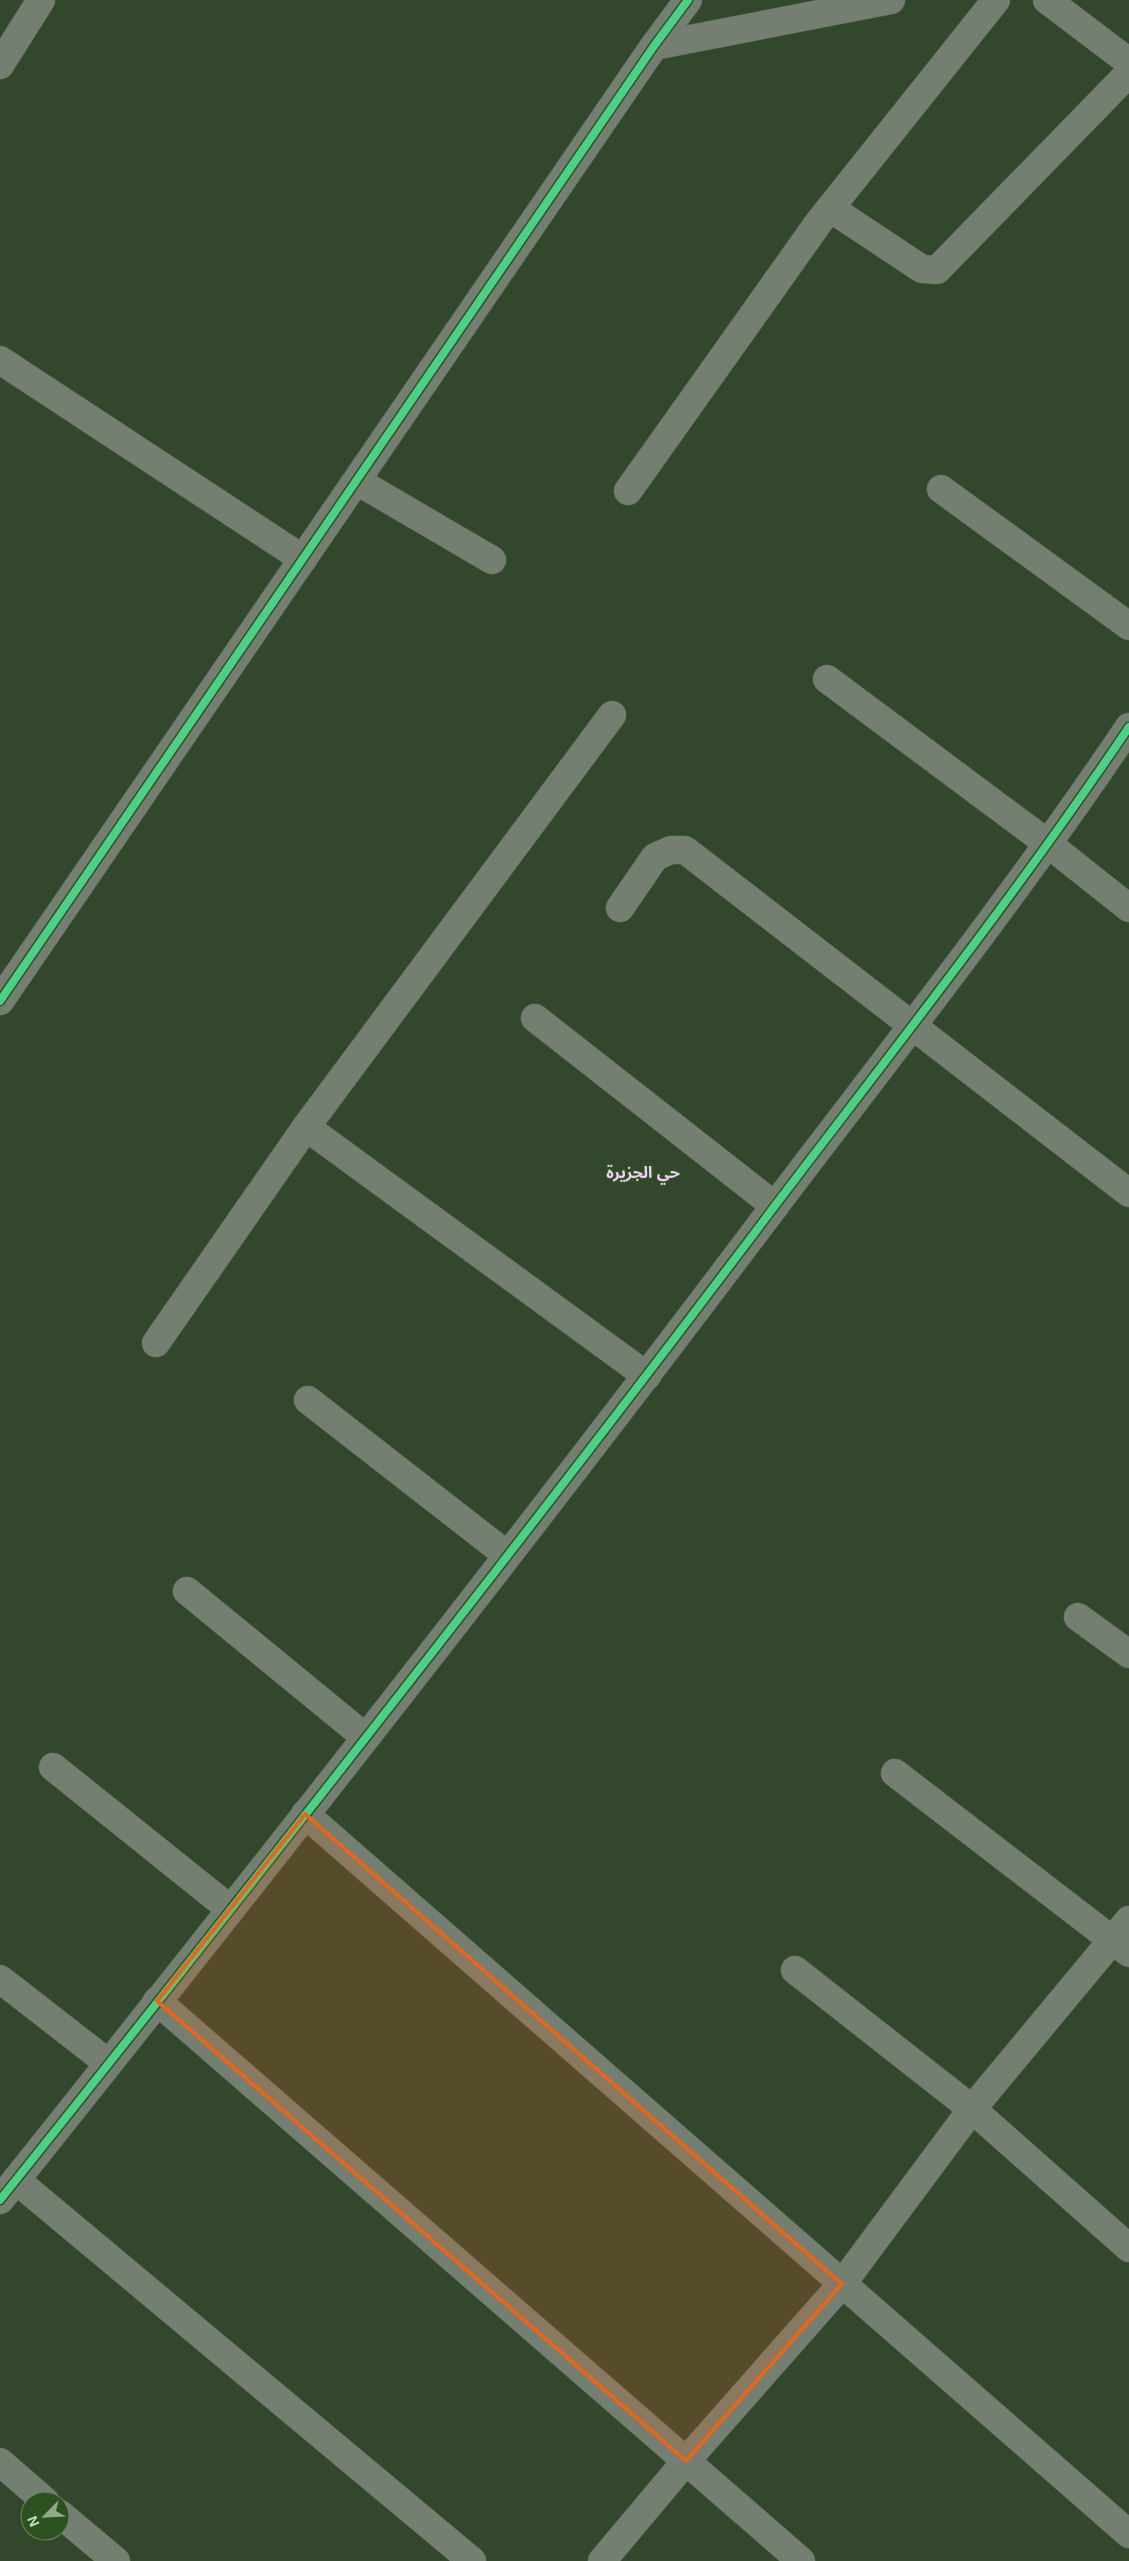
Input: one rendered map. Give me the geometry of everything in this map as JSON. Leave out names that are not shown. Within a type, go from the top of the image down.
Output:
[{"type":"street","points":[[0,65],[41,0]]},
{"type":"street","points":[[0,1001],[654,46],[688,0]]},
{"type":"street","points":[[654,46],[891,0]]},
{"type":"street","points":[[628,491],[830,208],[996,0]]},
{"type":"street","points":[[1047,0],[1129,62]]},
{"type":"street","points":[[830,208],[922,269],[937,270],[1129,73]]},
{"type":"street","points":[[0,360],[303,559]]},
{"type":"street","points":[[356,481],[492,560]]},
{"type":"street","points":[[941,489],[1129,626]]},
{"type":"street","points":[[827,679],[1047,843],[1129,908]]},
{"type":"street","points":[[156,1343],[306,1127],[612,715]]},
{"type":"street","points":[[472,2561],[8,2190],[647,1376],[911,1027],[1128,731]]},
{"type":"street","points":[[620,908],[654,857],[671,850],[685,850],[911,1027],[1129,1193]]},
{"type":"street","points":[[535,1018],[775,1206]]},
{"type":"street","points":[[306,1127],[647,1376]]},
{"type":"street","points":[[308,1400],[507,1555]]},
{"type":"street","points":[[187,1591],[365,1737]]},
{"type":"street","points":[[1078,1617],[1129,1654]]},
{"type":"street","points":[[52,1767],[230,1909]]},
{"type":"street","points":[[602,2561],[686,2461],[842,2284],[972,2109],[1124,1938],[895,1773]]},
{"type":"street","points":[[305,1814],[1129,2534]]},
{"type":"street","points":[[795,1970],[972,2109],[1129,2248]]},
{"type":"street","points":[[0,1979],[108,2063]]},
{"type":"street","points":[[157,2001],[801,2561]]},
{"type":"street","points":[[0,2462],[33,2491]]},
{"type":"street","points":[[70,2522],[116,2561]]},
{"type":"highlighted area","points":[[305,1814],[842,2284],[686,2461],[157,2001]]},
{"type":"cycle path","points":[[0,1001],[654,46],[688,0]]},
{"type":"cycle path","points":[[0,2200],[294,1830],[584,1457],[1000,910],[1129,727]]},
{"type":"district","name":"حي الجزيرة","points":[[643,1172]]}]
